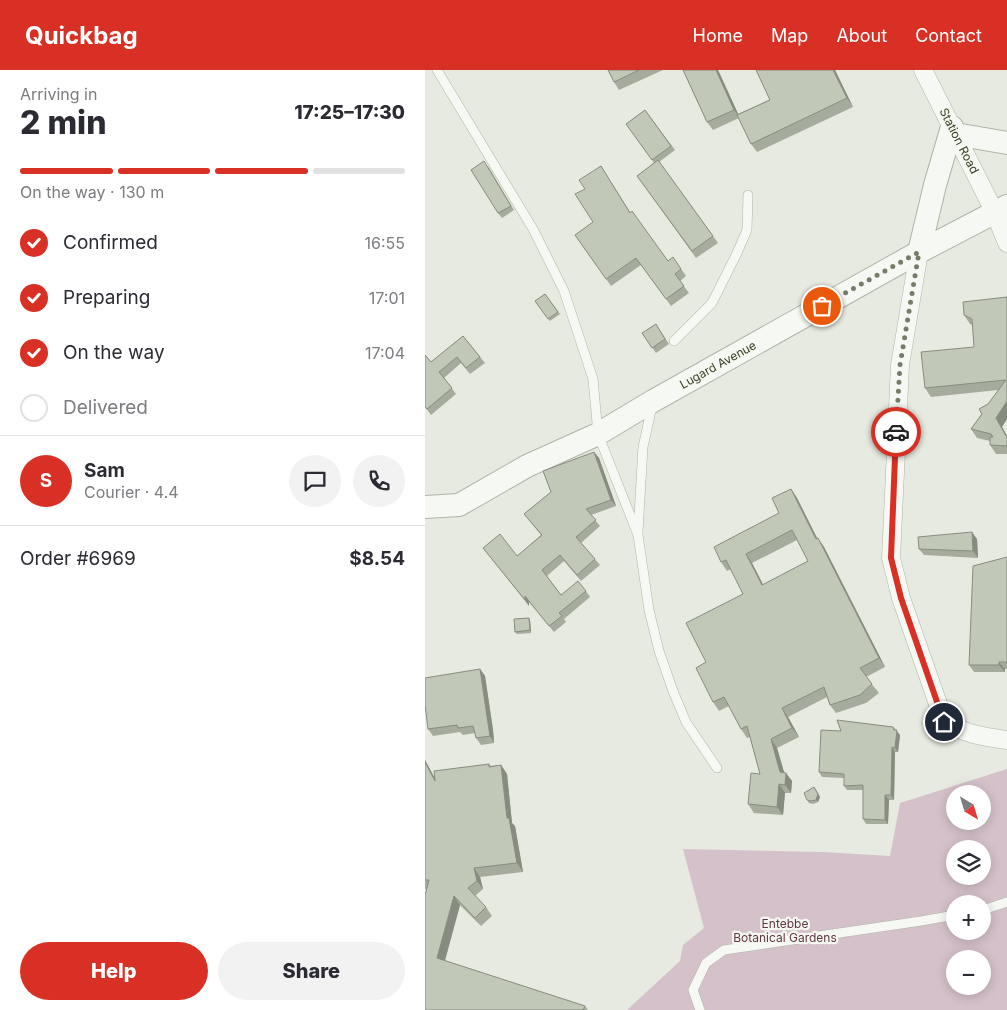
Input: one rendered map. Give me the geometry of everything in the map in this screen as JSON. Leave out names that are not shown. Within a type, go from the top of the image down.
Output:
[{"type":"street","name":"Station Road","points":[[923,70],[953,130],[1001,209],[1007,243]]},
{"type":"street","points":[[1007,143],[953,130],[935,185],[919,252],[900,365],[891,558],[901,598],[944,722],[968,734],[1007,740]]},
{"type":"street","name":"Lugard Avenue","points":[[425,507],[459,505],[527,466],[598,434],[653,401],[919,252],[1001,209]]},
{"type":"lane","points":[[437,70],[533,229],[564,291],[593,379],[598,434],[638,534]]},
{"type":"lane","points":[[674,340],[712,303],[747,230],[748,195]]},
{"type":"lane","points":[[653,401],[643,448],[638,534],[649,610],[659,651],[686,722],[717,768]]},
{"type":"lane","points":[[991,907],[1007,902]]},
{"type":"lane","points":[[700,1010],[693,990],[706,963],[723,950],[946,916]]},
{"type":"green space","name":"Entebbe Botanical Gardens","points":[[1007,769],[1007,1010],[627,1010],[680,961],[683,945],[704,928],[683,849],[823,852],[890,856],[900,803],[946,788],[946,830],[991,830],[991,785],[957,785]]},
{"type":"building","points":[[608,70],[639,70],[614,82]]},
{"type":"building","points":[[683,70],[716,70],[734,110],[707,122]]},
{"type":"building","points":[[756,70],[833,70],[847,98],[751,144],[737,115],[770,100]]},
{"type":"building","points":[[645,110],[671,146],[652,160],[626,124]]},
{"type":"building","points":[[658,160],[713,236],[692,251],[637,176]]},
{"type":"building","points":[[484,161],[511,206],[498,213],[471,170]]},
{"type":"building","points":[[601,166],[630,213],[632,211],[668,261],[673,257],[681,269],[675,274],[684,286],[666,299],[636,258],[606,279],[575,235],[593,222],[575,194],[585,189],[579,180]]},
{"type":"building","points":[[545,294],[558,312],[548,319],[535,301]]},
{"type":"building","points":[[1007,297],[1007,401],[996,418],[1007,436],[1007,446],[990,445],[990,437],[993,437],[991,434],[971,429],[982,414],[979,409],[988,404],[1006,380],[925,388],[921,352],[974,347],[972,319],[964,315],[963,302]]},
{"type":"building","points":[[656,324],[665,339],[652,348],[642,333]]},
{"type":"building","points":[[463,336],[480,357],[466,368],[457,357],[439,372],[452,388],[427,409],[425,407],[425,355],[431,362]]},
{"type":"building","points":[[594,452],[611,500],[586,509],[596,520],[576,537],[595,559],[577,575],[560,555],[542,570],[561,595],[578,581],[586,591],[559,613],[562,616],[549,626],[525,596],[525,600],[483,548],[500,534],[517,556],[542,535],[524,514],[551,492],[543,471]]},
{"type":"building","points":[[791,489],[879,658],[860,668],[872,684],[860,695],[830,705],[824,687],[782,708],[792,728],[771,739],[780,772],[786,773],[785,785],[779,784],[777,807],[748,804],[751,773],[760,774],[747,726],[741,729],[724,697],[713,702],[696,668],[706,662],[686,623],[743,594],[726,560],[721,562],[714,547],[779,513],[772,498]],"holes":[[[792,530],[808,561],[762,585],[746,554]]]},
{"type":"building","points":[[972,532],[973,551],[919,549],[918,537]]},
{"type":"building","points":[[1007,557],[1007,662],[999,662],[999,665],[969,665],[973,566]]},
{"type":"building","points":[[529,618],[530,630],[515,632],[514,619]]},
{"type":"building","points":[[480,669],[490,736],[476,738],[473,726],[458,728],[457,725],[428,729],[425,705],[425,678]]},
{"type":"building","points":[[837,720],[893,727],[894,730],[897,730],[895,748],[892,747],[891,795],[885,795],[885,820],[863,819],[863,785],[844,786],[844,774],[819,772],[821,730],[841,731]]},
{"type":"building","points":[[425,762],[435,781],[434,771],[489,764],[489,767],[501,765],[507,818],[509,818],[517,863],[474,868],[477,881],[468,888],[486,907],[475,918],[454,896],[437,958],[585,1006],[583,1010],[425,1010],[425,895],[429,880],[425,880]]},
{"type":"building","points":[[814,787],[818,794],[816,800],[807,800],[804,793]]},
{"type":"way so far","points":[[822,306],[919,252],[900,365],[896,432]]},
{"type":"route","points":[[896,432],[891,558],[901,598],[944,722]]}]
